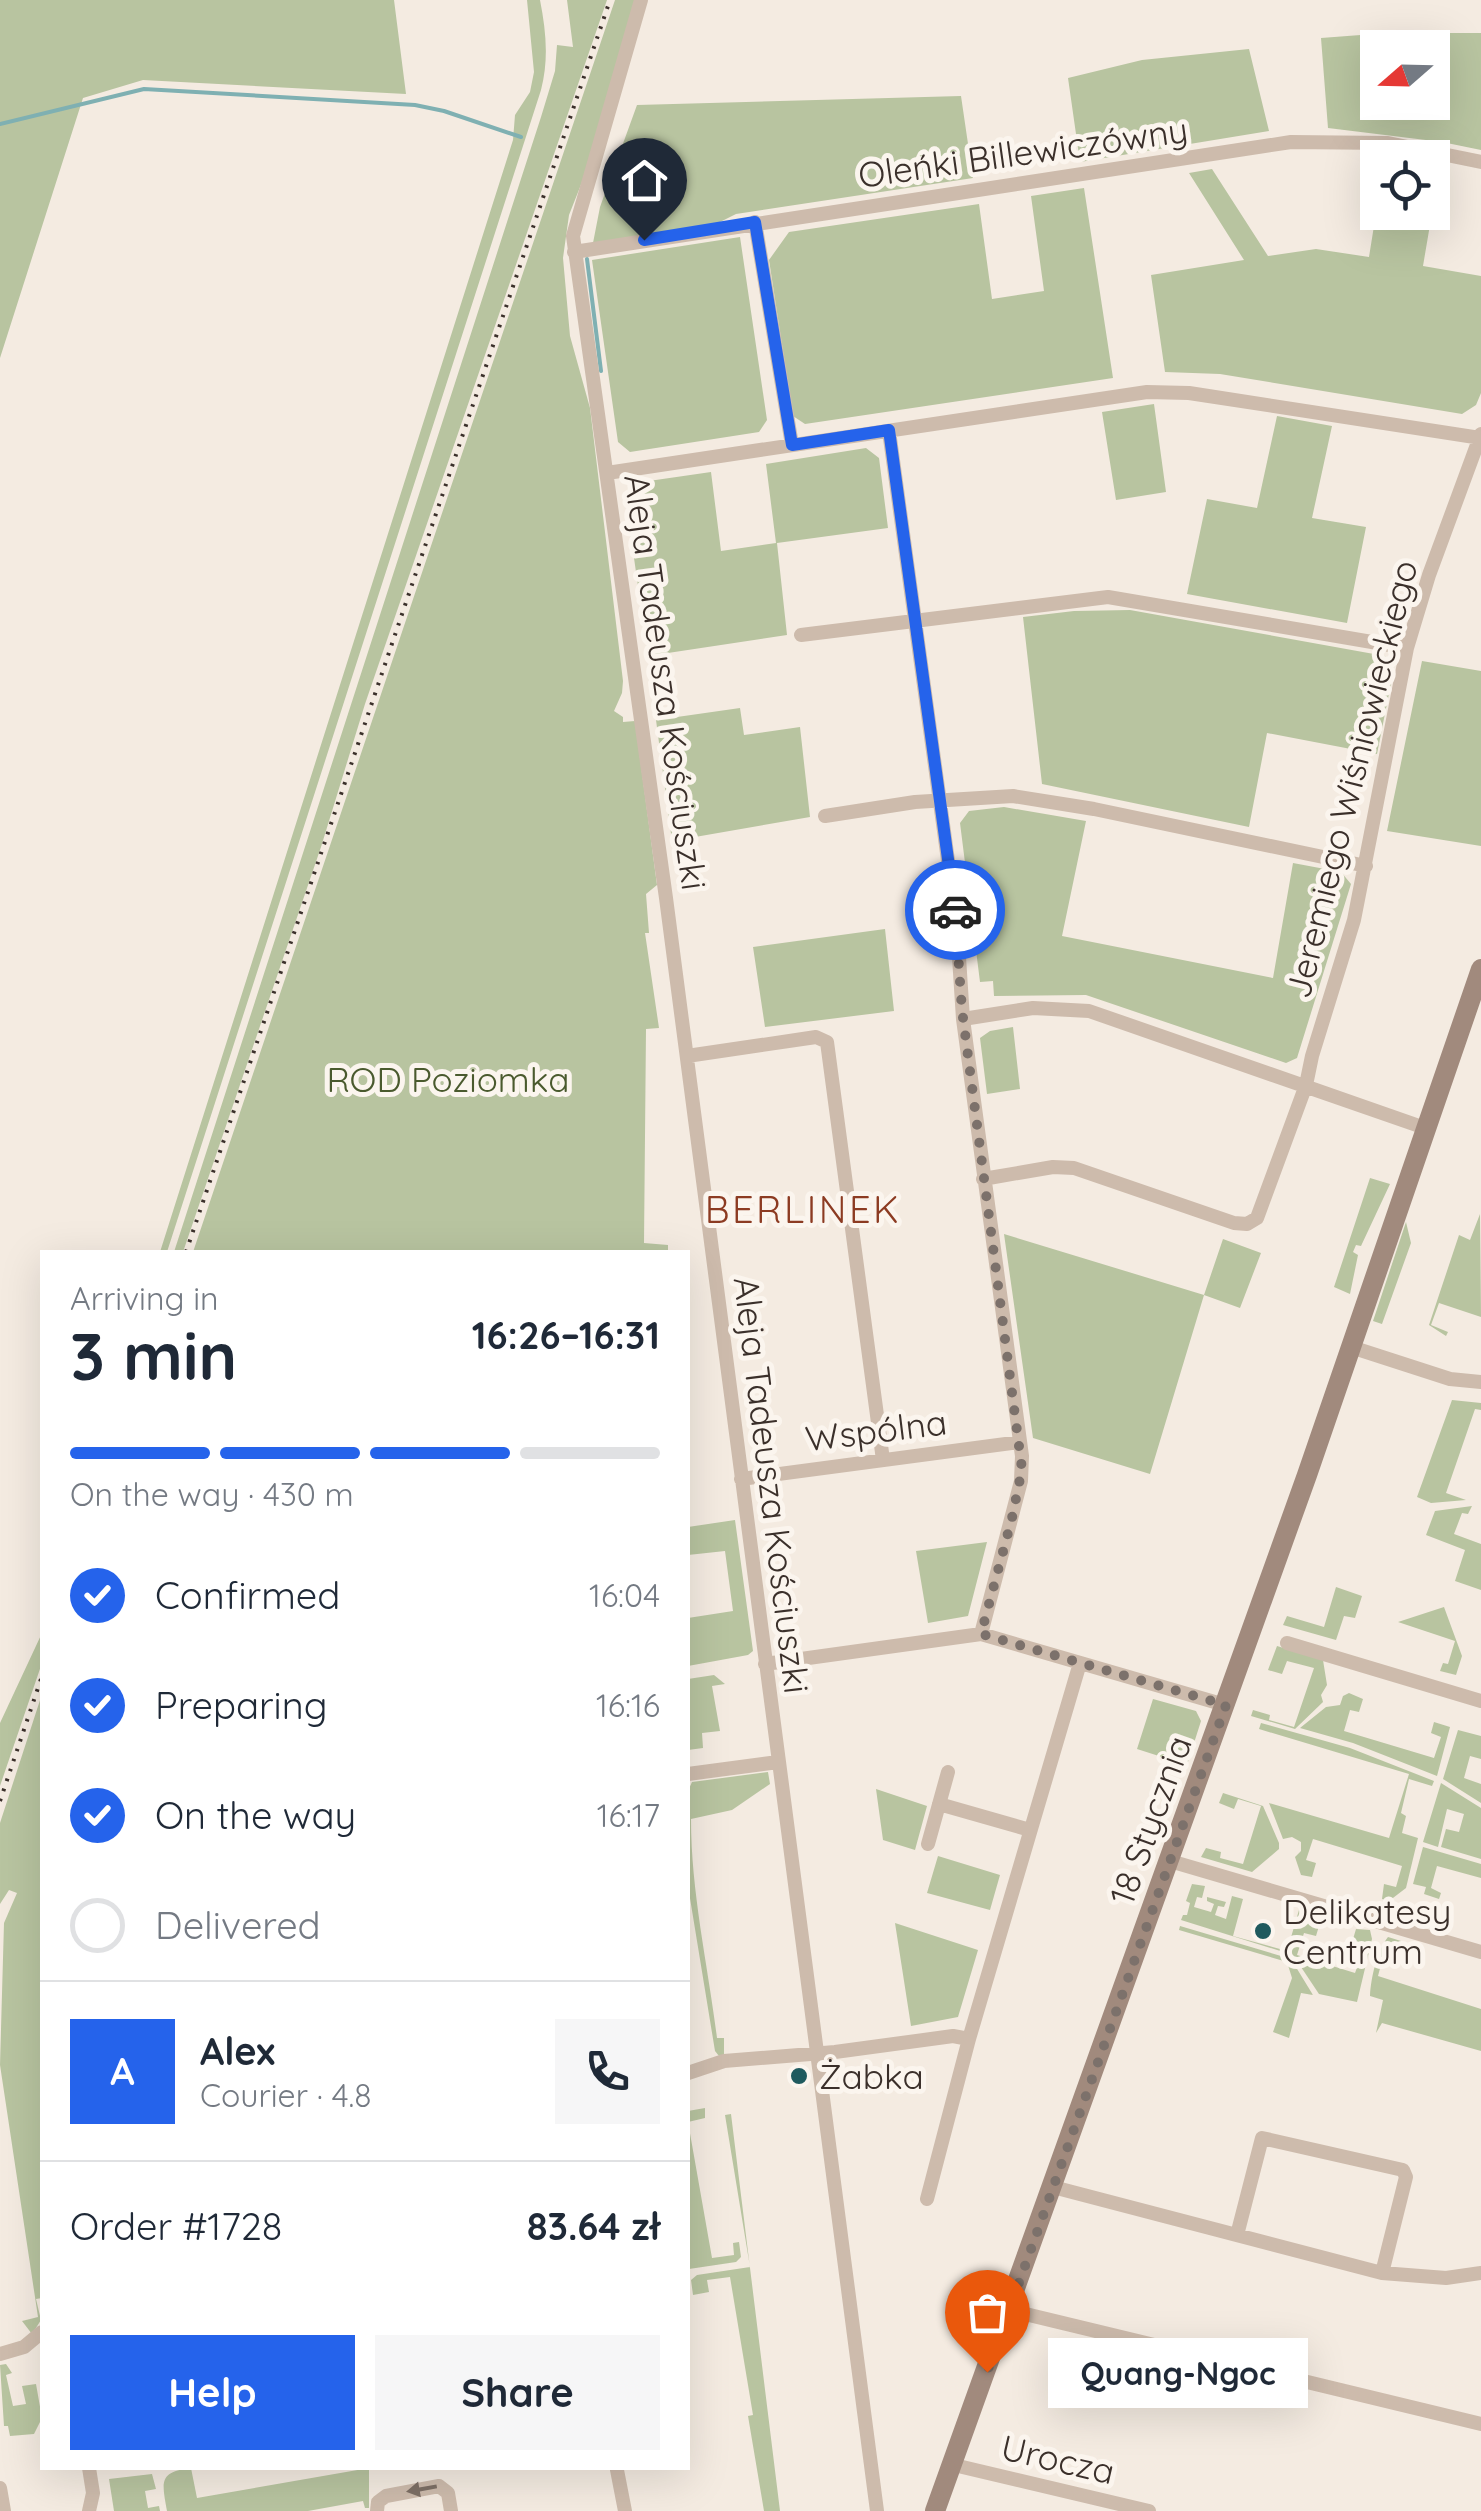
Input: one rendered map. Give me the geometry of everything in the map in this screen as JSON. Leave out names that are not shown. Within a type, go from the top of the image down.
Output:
[{"type":"main road","name":"18 Stycznia","points":[[935,2511],[1226,1705],[1481,969]]},
{"type":"main road","name":"18 Stycznia","points":[[948,2511],[954,2465]]},
{"type":"street","name":"Aleja Tadeusza Kościuszki","points":[[641,0],[574,225],[574,252],[687,1056],[878,2511]]},
{"type":"street","name":"Oleńki Billewiczówny","points":[[574,252],[1291,142],[1388,144],[1481,162]]},
{"type":"street","points":[[755,222],[792,445]]},
{"type":"street","points":[[607,473],[1147,392],[1204,395],[1481,436]]},
{"type":"street","points":[[889,430],[957,926],[963,1019],[1020,1442],[1022,1480],[981,1634]]},
{"type":"street","name":"Jeremiego Wiśniowieckiego","points":[[984,1179],[1074,1168],[1234,1223],[1247,1224],[1260,1212],[1306,1085],[1354,920],[1406,648],[1481,436]]},
{"type":"street","points":[[801,635],[1108,597],[1406,648]]},
{"type":"street","points":[[825,816],[987,796],[1033,798],[1366,866]]},
{"type":"street","points":[[963,1019],[1032,1008],[1089,1010],[1425,1128]]},
{"type":"street","points":[[687,1056],[816,1037],[827,1042],[883,1460]]},
{"type":"street","points":[[1351,1347],[1450,1379],[1481,1382]]},
{"type":"street","name":"Wspólna","points":[[741,1479],[1020,1442]]},
{"type":"street","points":[[765,1664],[981,1634],[1226,1705]]},
{"type":"street","points":[[1288,1643],[1481,1701]]},
{"type":"street","points":[[927,2199],[968,2038],[1080,1663]]},
{"type":"street","points":[[690,1774],[778,1762]]},
{"type":"street","points":[[928,1844],[948,1772]]},
{"type":"street","points":[[939,1804],[1030,1830]]},
{"type":"street","points":[[1170,1861],[1481,1952]]},
{"type":"street","points":[[690,2072],[724,2062],[952,2036],[968,2038]]},
{"type":"street","points":[[1236,2235],[1262,2138],[1403,2170],[1406,2178],[1382,2273]]},
{"type":"street","points":[[1054,2188],[1382,2273],[1446,2278],[1481,2272]]},
{"type":"street","points":[[1010,2310],[1481,2424]]},
{"type":"street","points":[[0,2354],[24,2347],[40,2334]]},
{"type":"street","name":"Urocza","points":[[954,2465],[1149,2511]]},
{"type":"street","points":[[89,2511],[93,2493],[90,2470]]},
{"type":"street","points":[[617,2470],[624,2511]]},
{"type":"street","points":[[378,2511],[378,2502],[386,2496],[439,2486],[448,2493],[450,2511]]},
{"type":"street","points":[[0,2488],[4,2511]]},
{"type":"green space","points":[[0,0],[394,0],[406,94],[143,80],[83,98],[0,358]]},
{"type":"green space","points":[[527,0],[540,0],[542,11],[546,56],[541,90],[168,1250],[161,1250],[513,140],[515,115],[530,92],[534,72]]},
{"type":"green space","points":[[567,0],[607,0],[365,704],[321,847],[184,1250],[175,1250],[541,117],[555,71],[557,45],[573,47]]},
{"type":"green space","name":"ROD Poziomka","points":[[615,0],[638,0],[586,172],[569,215],[563,258],[570,336],[590,408],[623,681],[614,711],[623,717],[623,722],[635,721],[657,885],[646,894],[649,933],[645,933],[659,1028],[646,1029],[644,1243],[668,1245],[668,1250],[194,1250]]},
{"type":"green space","points":[[1450,33],[1481,33],[1481,150],[1450,144],[1450,140],[1328,128],[1321,38],[1360,35],[1360,120],[1450,120]]},
{"type":"green space","points":[[1249,49],[1269,131],[1080,162],[1068,78],[1142,60]]},
{"type":"green space","points":[[961,96],[973,178],[736,214],[716,224],[593,243],[600,207],[637,105]]},
{"type":"green space","points":[[1212,169],[1268,256],[1316,249],[1369,257],[1373,230],[1429,230],[1423,266],[1481,276],[1481,393],[1476,405],[1462,414],[1220,374],[1165,372],[1151,275],[1244,260],[1189,173]]},
{"type":"green space","points":[[1084,188],[1113,378],[805,424],[793,416],[769,260],[789,232],[979,204],[992,299],[1044,291],[1031,196]]},
{"type":"green space","points":[[740,237],[767,420],[759,432],[630,452],[618,442],[592,260]]},
{"type":"green space","points":[[1154,404],[1166,492],[1116,500],[1102,412]]},
{"type":"green space","points":[[1277,416],[1332,426],[1312,518],[1366,527],[1347,623],[1187,594],[1207,499],[1257,508]]},
{"type":"green space","points":[[866,448],[879,458],[888,528],[777,543],[787,635],[648,656],[625,495],[635,483],[711,472],[721,551],[776,543],[766,464]]},
{"type":"green space","points":[[1130,610],[1385,656],[1394,668],[1377,754],[1267,733],[1249,827],[1042,784],[1023,617]]},
{"type":"green space","points":[[1422,661],[1481,671],[1481,846],[1387,831]]},
{"type":"green space","points":[[740,708],[744,735],[800,727],[810,817],[672,841],[656,720]]},
{"type":"green space","points":[[1004,807],[1086,821],[1062,936],[1273,978],[1293,863],[1341,872],[1351,884],[1297,1058],[1286,1063],[1086,995],[994,996],[993,981],[980,982],[960,823],[969,811]]},
{"type":"green space","points":[[885,929],[894,1011],[765,1027],[753,947]]},
{"type":"green space","points":[[1013,1027],[1020,1089],[987,1094],[980,1038],[990,1031]]},
{"type":"green space","points":[[1370,1178],[1390,1184],[1361,1246],[1356,1245],[1353,1252],[1358,1255],[1350,1294],[1334,1287]]},
{"type":"green space","points":[[1480,1214],[1481,1317],[1439,1303],[1431,1325],[1448,1332],[1446,1336],[1429,1325],[1459,1235],[1470,1240]]},
{"type":"green space","points":[[1406,1222],[1411,1243],[1382,1324],[1373,1321]]},
{"type":"green space","points":[[1004,1234],[1204,1295],[1150,1474],[1033,1438]]},
{"type":"green space","points":[[1223,1239],[1261,1253],[1240,1308],[1204,1295]]},
{"type":"green space","points":[[1452,1400],[1481,1403],[1481,1410],[1475,1409],[1446,1493],[1466,1500],[1431,1503],[1417,1497]]},
{"type":"green space","points":[[1472,1506],[1468,1514],[1462,1513],[1454,1534],[1481,1544],[1481,1590],[1455,1581],[1465,1550],[1426,1535],[1435,1511]]},
{"type":"green space","points":[[735,1520],[753,1651],[748,1655],[690,1666],[690,1618],[733,1611],[725,1551],[690,1555],[690,1527]]},
{"type":"green space","points":[[987,1542],[968,1616],[928,1623],[916,1551]]},
{"type":"green space","points":[[1336,1587],[1362,1596],[1355,1618],[1344,1616],[1336,1640],[1283,1625],[1287,1616],[1324,1627]]},
{"type":"green space","points":[[1444,1607],[1462,1656],[1456,1675],[1440,1671],[1443,1663],[1448,1664],[1455,1641],[1398,1622]]},
{"type":"green space","points":[[40,1637],[40,1669],[0,1786],[0,1723]]},
{"type":"green space","points":[[1277,1646],[1323,1660],[1327,1685],[1321,1695],[1323,1702],[1295,1729],[1251,1716],[1253,1710],[1270,1715],[1269,1720],[1294,1727],[1314,1668],[1287,1661],[1282,1674],[1268,1670]]},
{"type":"green space","points":[[714,1675],[725,1684],[712,1686],[720,1731],[702,1733],[703,1748],[690,1750],[690,1679]]},
{"type":"green space","points":[[1349,1693],[1363,1699],[1359,1712],[1350,1710],[1344,1731],[1434,1758],[1441,1737],[1431,1733],[1434,1722],[1450,1727],[1437,1776],[1353,1743],[1300,1728],[1326,1707],[1340,1705]]},
{"type":"green space","points":[[1153,1699],[1196,1711],[1201,1721],[1187,1765],[1137,1749]]},
{"type":"green space","points":[[40,1700],[40,2298],[36,2299],[40,2322],[32,2334],[22,2321],[38,2317],[0,2065],[4,1923],[17,1893],[9,1890],[0,1904],[0,1823]]},
{"type":"green space","points":[[1261,1723],[1350,1748],[1434,1781],[1432,1786],[1409,1779],[1401,1813],[1406,1816],[1402,1833],[1418,1838],[1406,1888],[1389,1901],[1382,1899],[1384,1884],[1396,1887],[1402,1866],[1313,1839],[1306,1860],[1316,1863],[1312,1877],[1301,1875],[1295,1857],[1301,1851],[1301,1842],[1292,1837],[1283,1839],[1269,1803],[1389,1838],[1409,1774],[1259,1729]]},
{"type":"green space","points":[[1458,1730],[1481,1736],[1481,1759],[1470,1756],[1464,1778],[1481,1784],[1481,1803],[1443,1779]]},
{"type":"green space","points":[[768,1772],[770,1784],[732,1810],[691,1819],[697,1902],[717,2038],[724,2038],[724,2055],[719,2056],[715,2051],[690,1898],[690,1786],[692,1782]]},
{"type":"green space","points":[[1441,1783],[1481,1808],[1481,1859],[1441,1847],[1446,1829],[1459,1832],[1464,1814],[1447,1809],[1438,1847],[1423,1842]]},
{"type":"green space","points":[[876,1789],[927,1806],[915,1850],[883,1840]]},
{"type":"green space","points":[[1223,1793],[1263,1806],[1279,1843],[1279,1849],[1252,1872],[1201,1857],[1206,1848],[1221,1852],[1220,1858],[1243,1864],[1261,1806],[1238,1799],[1234,1809],[1219,1803]]},
{"type":"green space","points":[[1423,1847],[1481,1864],[1481,1878],[1437,1866],[1431,1888],[1441,1893],[1439,1899],[1424,1894],[1426,1887],[1413,1884]]},
{"type":"green space","points":[[938,1856],[1000,1875],[990,1910],[927,1893]]},
{"type":"green space","points":[[1192,1884],[1205,1886],[1194,1907],[1211,1912],[1214,1904],[1207,1897],[1226,1902],[1224,1907],[1218,1906],[1215,1915],[1226,1919],[1232,1896],[1243,1899],[1233,1936],[1287,1951],[1299,1910],[1322,1916],[1316,1936],[1304,1933],[1297,1955],[1355,1973],[1363,1951],[1351,1946],[1356,1929],[1370,1930],[1372,1939],[1357,2002],[1319,1994],[1293,1955],[1181,1920],[1187,1915],[1190,1903],[1186,1901]]},
{"type":"green space","points":[[895,1923],[978,1950],[958,2017],[911,2026]]},
{"type":"green space","points":[[1180,1926],[1291,1959],[1313,1995],[1301,1993],[1289,2038],[1273,2032],[1292,1978],[1287,1962],[1179,1930]]},
{"type":"green space","points":[[1388,1937],[1401,1941],[1398,1957],[1384,1953],[1378,1976],[1481,2009],[1481,2051],[1382,2023],[1376,2033],[1383,2000],[1370,1996],[1373,1973]]},
{"type":"green space","points":[[705,2108],[705,2118],[690,2122],[690,2111]]},
{"type":"green space","points":[[731,2114],[750,2264],[725,2115]]},
{"type":"green space","points":[[690,2133],[712,2258],[734,2255],[733,2243],[739,2242],[741,2257],[736,2262],[690,2269]]},
{"type":"green space","points":[[750,2267],[780,2511],[764,2511],[730,2277],[707,2280],[709,2292],[693,2295],[691,2280],[697,2275]]},
{"type":"green space","points":[[6,2364],[12,2373],[6,2375],[13,2406],[26,2404],[22,2386],[36,2384],[40,2422],[34,2434],[10,2436],[8,2426],[4,2426],[0,2365]]},
{"type":"green space","points":[[191,2470],[197,2498],[369,2470],[369,2508],[365,2508],[363,2501],[308,2511],[167,2511],[165,2480],[173,2472]]},
{"type":"green space","points":[[152,2474],[156,2489],[145,2491],[148,2508],[159,2506],[160,2511],[114,2511],[109,2479]]},
{"type":"waterway","points":[[0,124],[144,89],[415,105],[521,137]]},
{"type":"waterway","points":[[587,259],[601,371]]},
{"type":"railway","points":[[187,1250],[610,0]]},
{"type":"railway","points":[[0,1801],[40,1682]]},
{"type":"way so far","points":[[955,910],[962,1010],[1022,1469],[981,1634],[1226,1705],[987,2372]]},
{"type":"place","name":"Delikatesy Centrum","points":[[1263,1931]]},
{"type":"place","name":"Żabka","points":[[799,2076]]},
{"type":"place","name":"Quang-Ngoc","points":[[987,2372]]},
{"type":"district","name":"BERLINEK","points":[[803,1209]]},
{"type":"route","points":[[644,240],[755,222],[792,445],[889,430],[955,910]]}]
